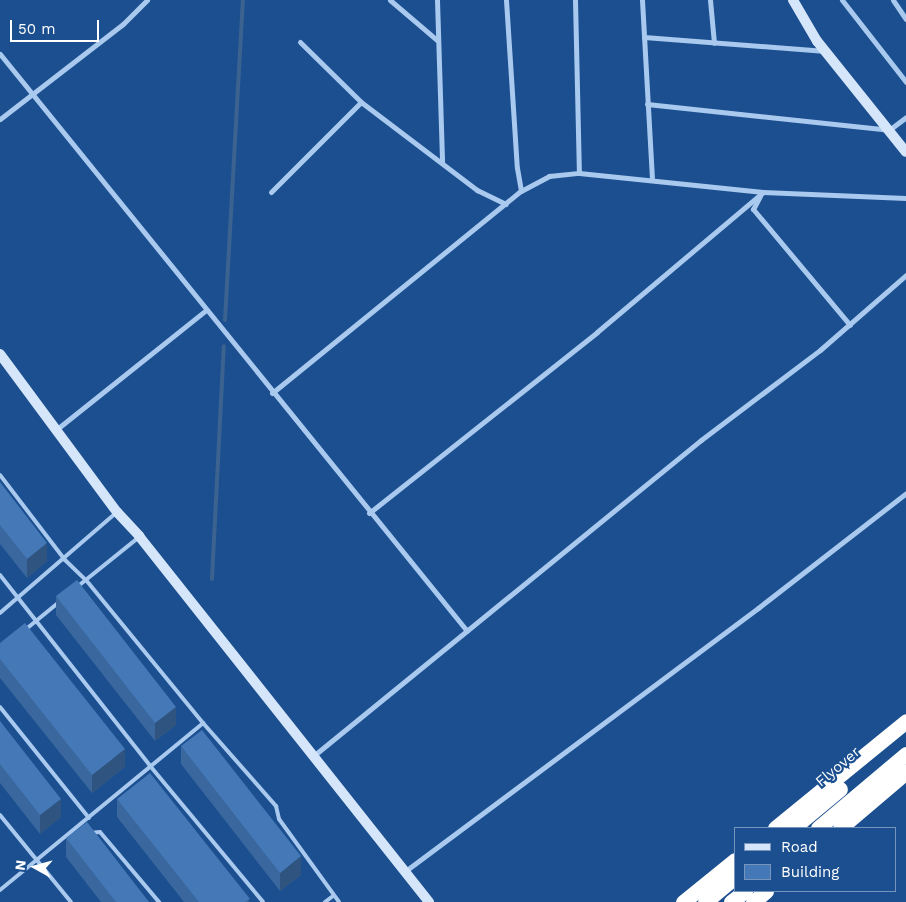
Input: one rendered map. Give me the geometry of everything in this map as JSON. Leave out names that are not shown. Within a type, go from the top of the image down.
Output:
[{"type":"highway","points":[[776,827],[906,721]]},
{"type":"highway","name":"Flyover","points":[[794,827],[906,733]]},
{"type":"highway","points":[[819,827],[906,754]]},
{"type":"highway","points":[[841,827],[906,772]]},
{"type":"highway","points":[[683,902],[734,861]]},
{"type":"highway","points":[[705,902],[734,878]]},
{"type":"highway","points":[[731,902],[743,892]]},
{"type":"highway","points":[[753,902],[765,892]]},
{"type":"street","points":[[0,119],[123,24],[147,0]]},
{"type":"street","points":[[390,0],[438,41]]},
{"type":"street","points":[[437,0],[442,163]]},
{"type":"street","points":[[506,0],[517,168],[521,191]]},
{"type":"street","points":[[575,0],[579,173]]},
{"type":"street","points":[[642,0],[652,178]]},
{"type":"street","points":[[710,0],[714,43]]},
{"type":"street","points":[[793,0],[826,52],[906,152]]},
{"type":"street","points":[[842,0],[906,82]]},
{"type":"street","points":[[893,0],[906,19]]},
{"type":"street","points":[[644,37],[826,52]]},
{"type":"street","points":[[300,42],[361,102],[477,190],[506,204]]},
{"type":"street","points":[[0,54],[205,311],[467,631]]},
{"type":"street","points":[[271,192],[361,102]]},
{"type":"street","points":[[648,104],[889,130],[906,117]]},
{"type":"street","points":[[272,393],[521,191],[549,176],[579,173],[652,178],[763,192],[906,198]]},
{"type":"street","points":[[763,192],[753,209],[850,325]]},
{"type":"street","points":[[369,513],[597,332],[763,192]]},
{"type":"street","points":[[311,757],[701,440],[850,325],[906,275]]},
{"type":"street","points":[[57,429],[205,311]]},
{"type":"street","points":[[0,354],[117,512],[139,536],[311,757],[429,902]]},
{"type":"street","points":[[403,872],[751,614],[906,494]]},
{"type":"lane","points":[[0,475],[65,560],[86,580],[203,724],[276,806],[279,819],[339,902]]},
{"type":"lane","points":[[0,613],[65,560],[117,512]]},
{"type":"lane","points":[[72,592],[139,536]]},
{"type":"lane","points":[[0,575],[35,622],[151,767],[263,902]]},
{"type":"lane","points":[[21,633],[64,598]]},
{"type":"lane","points":[[0,707],[89,818]]},
{"type":"lane","points":[[0,890],[37,862],[203,724]]},
{"type":"lane","points":[[0,815],[71,902]]},
{"type":"lane","points":[[70,834],[100,832],[159,902]]},
{"type":"lane","points":[[325,902],[333,896]]},
{"type":"building","points":[[0,482],[47,543],[27,559],[0,525]]},
{"type":"building","points":[[77,580],[176,707],[155,723],[56,596]]},
{"type":"building","points":[[25,623],[125,749],[92,775],[0,659],[0,643]]},
{"type":"building","points":[[0,721],[61,799],[40,815],[0,764]]},
{"type":"building","points":[[202,730],[301,856],[280,873],[181,746]]},
{"type":"building","points":[[150,773],[250,899],[245,902],[199,902],[117,799]]},
{"type":"building","points":[[87,822],[149,902],[116,902],[66,838]]},
{"type":"waterway","points":[[225,320],[243,0]]},
{"type":"waterway","points":[[212,579],[224,346]]}]
